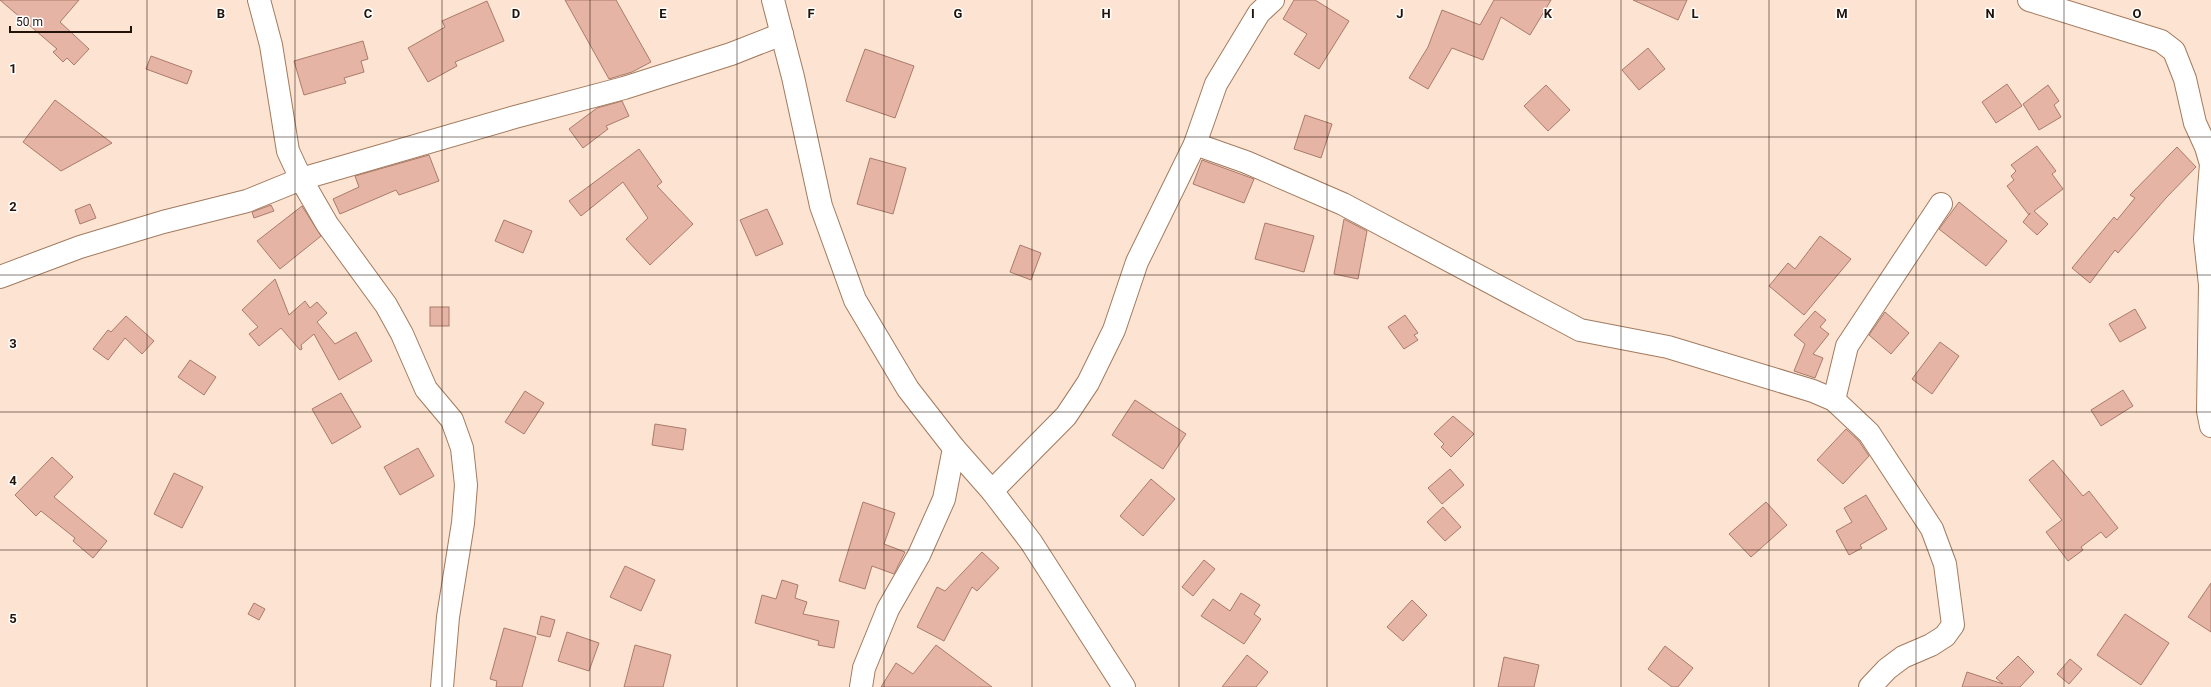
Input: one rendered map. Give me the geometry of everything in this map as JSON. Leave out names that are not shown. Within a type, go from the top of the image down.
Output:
[{"type":"street","points":[[259,0],[271,45],[288,151],[301,179],[327,224],[386,305],[402,334],[426,389],[452,420],[462,448],[466,485],[463,523],[448,617],[442,687]]},
{"type":"street","points":[[773,0],[822,206],[855,300],[908,390],[954,448],[992,491],[1031,542],[1124,687]]},
{"type":"street","points":[[2029,0],[2161,41],[2174,51],[2185,79],[2195,123],[2206,147],[2211,164],[2205,239],[2210,285],[2208,411],[2211,426]]},
{"type":"street","points":[[992,491],[1066,416],[1088,383],[1114,330],[1137,262],[1194,144],[1216,84],[1261,4]]},
{"type":"street","points":[[0,277],[80,247],[163,222],[247,201],[301,179],[515,117],[624,88],[731,54],[782,34]]},
{"type":"street","points":[[1194,144],[1246,162],[1343,204],[1580,330],[1668,347],[1813,391],[1834,400],[1869,433],[1932,529],[1945,564],[1953,613],[1953,625],[1945,636],[1931,645],[1903,657],[1887,669],[1870,687]]},
{"type":"street","points":[[1834,400],[1847,346],[1941,204]]},
{"type":"street","points":[[861,687],[864,668],[888,609],[919,555],[944,499],[954,448]]},
{"type":"building","points":[[0,0],[79,0],[60,22],[89,49],[74,65],[67,58],[63,62],[53,52],[57,49]]},
{"type":"building","points":[[565,0],[616,0],[651,62],[632,72],[609,79]]},
{"type":"building","points":[[1294,0],[1315,0],[1349,21],[1319,69],[1294,54],[1307,34],[1283,19]]},
{"type":"building","points":[[1494,0],[1551,0],[1530,35],[1501,17],[1483,60],[1452,48],[1428,89],[1409,78],[1428,47],[1442,10],[1480,25]]},
{"type":"building","points":[[1633,0],[1687,0],[1678,20]]},
{"type":"building","points":[[487,1],[504,41],[455,62],[457,66],[428,82],[408,48],[445,27],[442,21]]},
{"type":"building","points":[[363,41],[368,59],[361,61],[364,72],[344,78],[346,83],[304,95],[294,61]]},
{"type":"building","points":[[1648,48],[1665,69],[1639,90],[1622,70]]},
{"type":"building","points":[[865,49],[914,66],[895,118],[846,101]]},
{"type":"building","points":[[151,56],[192,71],[187,84],[146,69]]},
{"type":"building","points":[[2007,84],[2022,106],[1996,123],[1982,102]]},
{"type":"building","points":[[1546,85],[1570,110],[1548,131],[1524,106]]},
{"type":"building","points":[[2048,85],[2059,101],[2054,105],[2061,117],[2039,130],[2023,104]]},
{"type":"building","points":[[55,100],[112,143],[61,171],[23,142]]},
{"type":"building","points":[[622,101],[629,116],[606,126],[608,129],[583,148],[569,129],[597,108]]},
{"type":"building","points":[[1305,115],[1332,124],[1321,158],[1294,149]]},
{"type":"building","points":[[2037,146],[2056,171],[2052,174],[2063,189],[2034,211],[2048,224],[2037,235],[2023,222],[2029,215],[2007,186],[2014,180],[2011,176],[2016,171],[2011,165]]},
{"type":"building","points":[[2177,147],[2196,167],[2166,198],[2118,253],[2115,250],[2090,283],[2072,268],[2114,217],[2117,220],[2135,198],[2130,195]]},
{"type":"building","points":[[639,149],[662,182],[657,186],[693,224],[650,265],[626,239],[648,218],[623,182],[581,216],[569,201]]},
{"type":"building","points":[[429,155],[439,181],[399,195],[396,190],[340,214],[333,199],[359,187],[355,176]]},
{"type":"building","points":[[870,158],[906,168],[893,214],[857,204]]},
{"type":"building","points":[[1202,160],[1254,179],[1244,203],[1193,184]]},
{"type":"building","points":[[1959,202],[2007,241],[1986,266],[1939,229]]},
{"type":"building","points":[[90,204],[96,218],[80,224],[75,210]]},
{"type":"building","points":[[271,205],[274,211],[254,218],[252,212]]},
{"type":"building","points":[[302,206],[321,236],[280,269],[257,241]]},
{"type":"building","points":[[767,209],[783,244],[756,256],[740,220]]},
{"type":"building","points":[[1344,219],[1367,231],[1358,279],[1334,274]]},
{"type":"building","points":[[504,220],[532,231],[523,253],[495,241]]},
{"type":"building","points":[[1265,223],[1314,236],[1304,272],[1255,259]]},
{"type":"building","points":[[1820,236],[1851,259],[1804,315],[1769,286],[1788,263],[1795,269]]},
{"type":"building","points":[[1020,245],[1041,253],[1031,280],[1010,272]]},
{"type":"building","points":[[275,279],[289,315],[305,301],[310,308],[317,302],[327,313],[317,322],[335,344],[356,332],[372,361],[339,380],[314,334],[301,345],[302,349],[300,350],[281,328],[259,346],[249,334],[258,327],[242,310]]},
{"type":"building","points":[[430,307],[449,307],[449,326],[430,326]]},
{"type":"building","points":[[2135,309],[2146,328],[2120,342],[2109,324]]},
{"type":"building","points":[[1815,311],[1826,320],[1820,327],[1829,334],[1813,354],[1823,358],[1815,378],[1794,371],[1805,344],[1794,335]]},
{"type":"building","points":[[1885,312],[1909,333],[1891,354],[1869,335]]},
{"type":"building","points":[[1405,315],[1418,333],[1414,335],[1418,340],[1404,349],[1388,327]]},
{"type":"building","points":[[126,316],[154,341],[142,354],[125,338],[108,360],[93,349],[108,330],[111,332]]},
{"type":"building","points":[[1940,342],[1959,356],[1932,394],[1912,379]]},
{"type":"building","points":[[190,360],[216,377],[204,395],[178,377]]},
{"type":"building","points":[[2123,390],[2133,406],[2101,426],[2091,410]]},
{"type":"building","points":[[525,391],[544,403],[524,434],[505,422]]},
{"type":"building","points":[[341,393],[361,427],[332,444],[312,409]]},
{"type":"building","points":[[1135,400],[1186,434],[1163,469],[1112,435]]},
{"type":"building","points":[[1453,416],[1474,434],[1451,457],[1441,447],[1444,444],[1434,434]]},
{"type":"building","points":[[655,424],[686,429],[683,450],[652,445]]},
{"type":"building","points":[[1846,429],[1859,441],[1869,456],[1843,484],[1817,460]]},
{"type":"building","points":[[418,448],[434,476],[400,495],[384,467]]},
{"type":"building","points":[[52,457],[73,477],[54,497],[107,541],[93,558],[73,541],[75,538],[41,511],[36,516],[15,495]]},
{"type":"building","points":[[2053,460],[2083,496],[2089,491],[2118,528],[2106,538],[2101,532],[2081,547],[2083,550],[2068,561],[2046,532],[2062,520],[2029,480]]},
{"type":"building","points":[[1450,469],[1464,485],[1442,504],[1428,488]]},
{"type":"building","points":[[174,473],[203,487],[182,528],[154,514]]},
{"type":"building","points":[[1151,479],[1175,499],[1143,536],[1120,516]]},
{"type":"building","points":[[1866,495],[1887,529],[1860,545],[1862,548],[1849,555],[1836,531],[1852,522],[1844,508]]},
{"type":"building","points":[[863,502],[895,513],[884,544],[905,552],[894,574],[872,566],[865,589],[839,581]]},
{"type":"building","points":[[1766,502],[1787,525],[1751,557],[1729,534]]},
{"type":"building","points":[[1443,507],[1461,527],[1445,541],[1427,522]]},
{"type":"building","points":[[982,552],[999,568],[977,591],[972,587],[944,641],[917,627],[937,587],[945,591]]},
{"type":"building","points":[[1204,560],[1215,569],[1193,596],[1182,587]]},
{"type":"building","points":[[625,566],[655,580],[641,611],[610,597]]},
{"type":"building","points":[[782,580],[798,585],[795,598],[807,602],[803,614],[839,621],[834,648],[818,645],[819,641],[755,623],[762,595],[776,599]]},
{"type":"building","points":[[2211,583],[2211,632],[2188,617]]},
{"type":"building","points":[[1241,593],[1260,605],[1254,614],[1261,619],[1244,644],[1201,616],[1213,599],[1230,611]]},
{"type":"building","points":[[1412,600],[1427,615],[1403,641],[1387,627]]},
{"type":"building","points":[[254,603],[265,609],[259,620],[248,614]]},
{"type":"building","points":[[2125,614],[2169,643],[2141,685],[2097,655]]},
{"type":"building","points":[[541,616],[555,620],[550,637],[537,634]]},
{"type":"building","points":[[504,628],[536,637],[522,687],[496,687],[497,681],[490,679]]},
{"type":"building","points":[[567,632],[599,643],[589,671],[558,661]]},
{"type":"building","points":[[635,645],[671,655],[663,687],[624,687]]},
{"type":"building","points":[[936,645],[992,687],[881,687],[896,663],[913,674]]},
{"type":"building","points":[[1665,646],[1693,668],[1678,687],[1672,687],[1648,669]]},
{"type":"building","points":[[1247,655],[1268,672],[1256,687],[1222,687]]},
{"type":"building","points":[[2018,656],[2034,672],[2020,687],[1962,687],[1967,672],[2003,684],[1996,678]]},
{"type":"building","points":[[1504,657],[1539,665],[1534,687],[1498,687]]},
{"type":"building","points":[[2070,659],[2082,669],[2069,684],[2057,674]]}]
